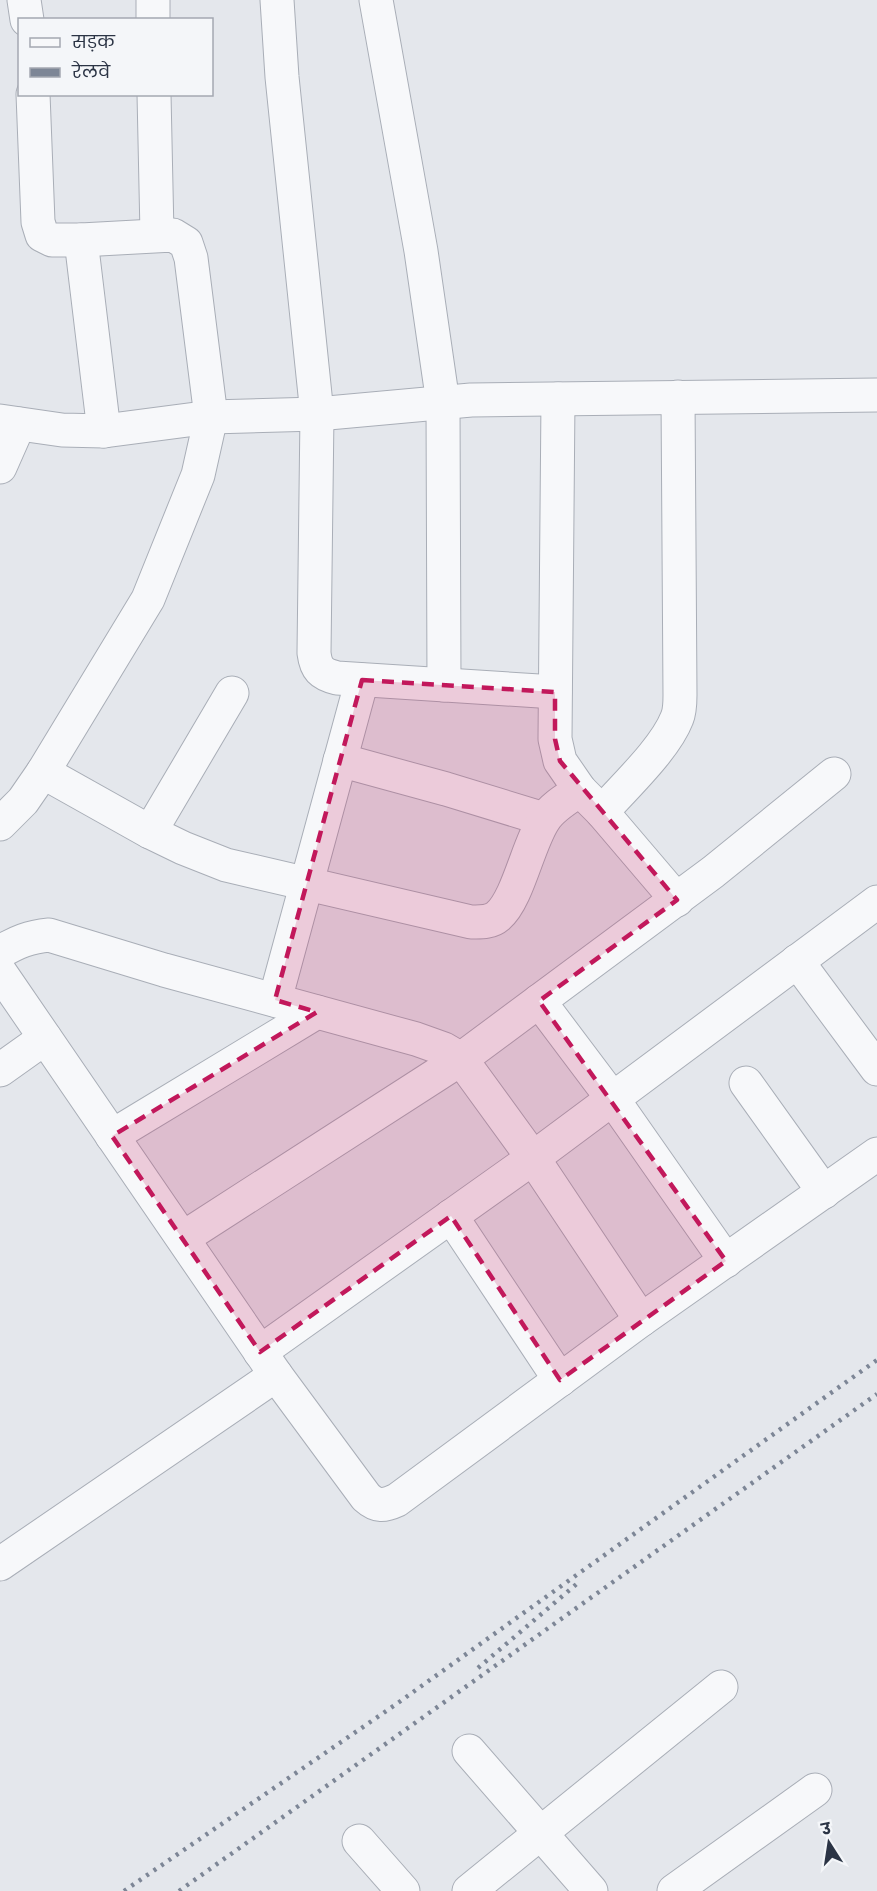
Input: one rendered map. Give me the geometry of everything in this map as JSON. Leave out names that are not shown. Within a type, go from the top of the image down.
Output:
[{"type":"street","points":[[24,0],[27,18]]},
{"type":"street","points":[[153,0],[153,18]]},
{"type":"street","points":[[277,0],[282,77],[298,216],[316,414],[314,653],[316,667],[323,674],[337,678],[555,692]]},
{"type":"street","points":[[376,0],[421,251],[443,403],[444,685]]},
{"type":"street","points":[[0,824],[24,801],[148,599],[198,475],[211,417],[191,258],[186,243],[173,234],[52,240],[42,234],[38,222],[33,96]]},
{"type":"street","points":[[153,96],[157,234]]},
{"type":"street","points":[[81,240],[104,431]]},
{"type":"street","points":[[0,467],[9,422],[62,430],[104,431],[211,417],[316,414],[471,400],[877,395]]},
{"type":"street","points":[[43,772],[150,832],[226,865],[471,922],[485,922],[497,917],[508,903],[544,819],[557,806],[591,801],[658,748],[671,731],[678,716],[680,695],[678,397]]},
{"type":"street","points":[[558,399],[555,739],[560,761],[591,801],[676,900]]},
{"type":"street","points":[[275,1000],[362,680]]},
{"type":"street","points":[[150,832],[232,693]]},
{"type":"street","points":[[340,760],[544,819]]},
{"type":"street","points":[[183,1238],[461,1059],[713,872],[834,774]]},
{"type":"street","points":[[0,1564],[268,1363],[451,1216],[533,1158],[877,902]]},
{"type":"street","points":[[0,952],[20,940],[49,935],[416,1039],[444,1049],[461,1059],[533,1158],[641,1320]]},
{"type":"street","points":[[797,961],[877,1069]]},
{"type":"street","points":[[0,972],[268,1363],[374,1505],[385,1505],[397,1500],[641,1320],[877,1154]]},
{"type":"street","points":[[539,1001],[612,1098],[726,1261]]},
{"type":"street","points":[[112,1136],[317,1012]]},
{"type":"street","points":[[0,1070],[45,1038]]},
{"type":"street","points":[[746,1083],[824,1192]]},
{"type":"street","points":[[451,1216],[560,1380]]},
{"type":"street","points":[[469,1891],[721,1687]]},
{"type":"street","points":[[469,1751],[591,1891]]},
{"type":"street","points":[[675,1891],[815,1790]]},
{"type":"street","points":[[359,1841],[403,1891]]},
{"type":"highlighted area","points":[[362,680],[555,692],[555,739],[560,761],[677,900],[539,1001],[726,1261],[560,1380],[451,1216],[260,1352],[112,1136],[317,1012],[275,1000]]},
{"type":"railway","points":[[124,1891],[395,1705],[877,1360]]},
{"type":"railway","points":[[179,1891],[877,1394]]},
{"type":"railway","points":[[478,1668],[579,1582]]}]
